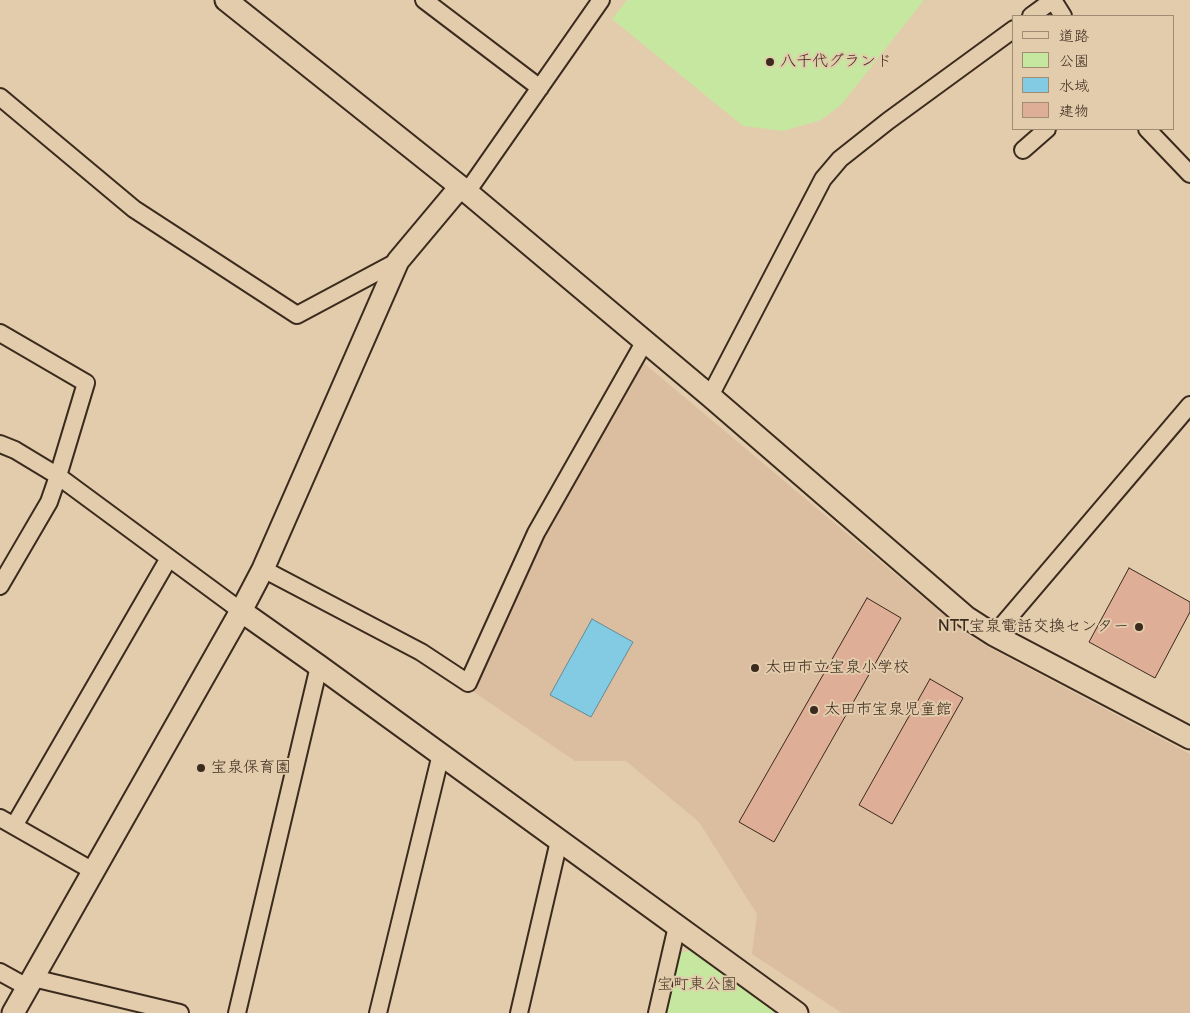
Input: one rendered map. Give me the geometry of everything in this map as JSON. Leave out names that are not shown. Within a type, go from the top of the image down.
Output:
[{"type":"street","points":[[226,0],[463,189],[710,396],[966,617],[994,635],[1190,738]]},
{"type":"street","points":[[424,0],[540,88]]},
{"type":"street","points":[[13,1013],[264,569],[398,261],[463,189],[540,88],[601,0]]},
{"type":"street","points":[[1032,15],[1053,0],[1062,15]]},
{"type":"street","points":[[710,396],[823,178],[840,159],[888,121],[1012,30]]},
{"type":"street","points":[[0,97],[134,209],[297,315],[398,261]]},
{"type":"street","points":[[1023,150],[1046,130]]},
{"type":"street","points":[[1148,130],[1190,174]]},
{"type":"street","points":[[0,333],[86,383],[49,502],[0,586]]},
{"type":"street","points":[[264,569],[421,652],[468,683],[536,533],[645,341]]},
{"type":"street","points":[[994,635],[1190,405]]},
{"type":"street","points":[[0,444],[15,450],[58,476],[241,611],[797,1013]]},
{"type":"street","points":[[93,871],[7,822],[170,558]]},
{"type":"street","points":[[237,1013],[319,666]]},
{"type":"street","points":[[378,1013],[441,754]]},
{"type":"street","points":[[518,1013],[559,841]]},
{"type":"street","points":[[657,1013],[677,926]]},
{"type":"street","points":[[0,972],[30,983],[180,1013]]},
{"type":"shaded area","name":"太田市立宝泉小学校","points":[[640,360],[963,631],[988,647],[1190,754],[1190,1013],[842,1013],[752,954],[757,914],[699,822],[626,761],[575,761],[471,690],[541,535]]},
{"type":"green space","name":"八千代グランド","points":[[627,0],[924,0],[841,105],[821,120],[783,131],[743,126],[612,19]]},
{"type":"green space","name":"宝町東公園","points":[[692,949],[771,1007],[773,1013],[664,1013],[677,955]]},
{"type":"water","points":[[592,619],[633,642],[591,717],[550,695]]},
{"type":"building","name":"NTT宝泉電話交換センター","points":[[1129,568],[1190,602],[1190,612],[1155,678],[1089,642]]},
{"type":"building","points":[[867,598],[901,618],[774,842],[739,822]]},
{"type":"building","points":[[930,679],[963,698],[892,824],[859,805]]},
{"type":"place","name":"八千代グランド","points":[[770,62]]},
{"type":"place","name":"NTT宝泉電話交換センター","points":[[1139,627]]},
{"type":"place","name":"太田市立宝泉小学校","points":[[755,668]]},
{"type":"place","name":"太田市宝泉児童館","points":[[814,710]]},
{"type":"place","name":"宝泉保育園","points":[[201,768]]}]
